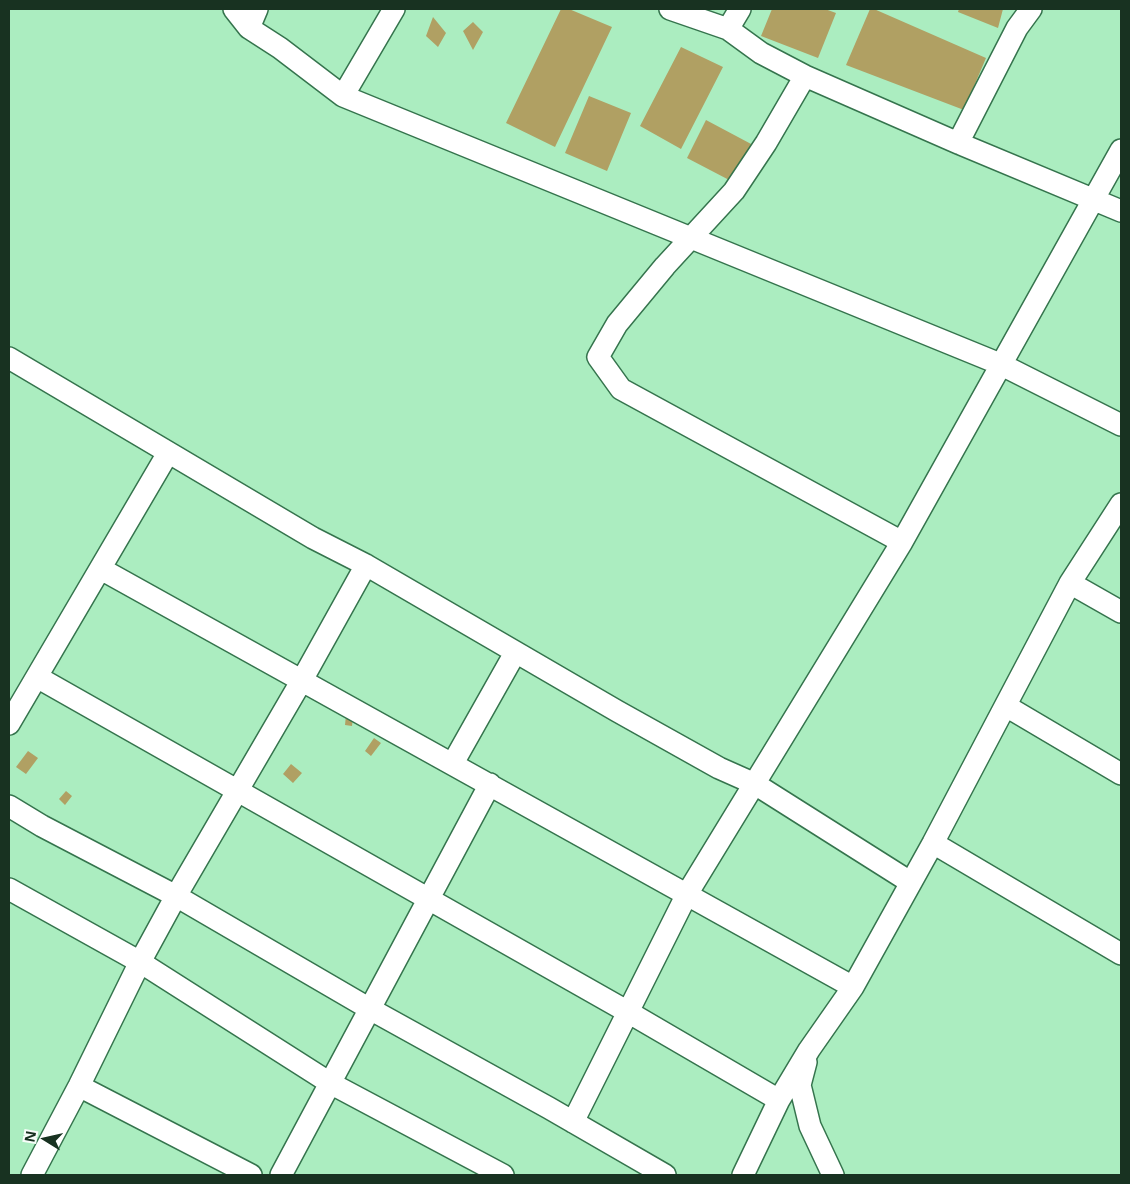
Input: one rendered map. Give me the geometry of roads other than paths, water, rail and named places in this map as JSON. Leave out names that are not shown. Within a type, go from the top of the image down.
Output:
[{"type":"street","points":[[234,9],[253,18],[280,48],[343,96],[1000,364],[1121,425]]},
{"type":"street","points":[[343,96],[394,9]]},
{"type":"street","points":[[670,9],[728,29],[761,52],[804,76],[1121,211]]},
{"type":"street","points":[[728,29],[740,9]]},
{"type":"street","points":[[958,143],[1017,28],[1031,9]]},
{"type":"street","points":[[804,76],[758,156],[734,191],[665,266],[617,324],[598,358],[621,389],[902,542]]},
{"type":"street","points":[[573,1122],[687,894],[756,784],[902,542],[1121,150]]},
{"type":"street","points":[[9,358],[313,538],[366,565],[515,653],[711,763],[756,784],[910,882]]},
{"type":"street","points":[[9,724],[168,453]]},
{"type":"street","points":[[743,1175],[779,1100],[809,1050],[853,987],[933,843],[1070,583],[1121,504]]},
{"type":"street","points":[[32,1175],[79,1086],[140,962],[176,896],[302,680],[366,565]]},
{"type":"street","points":[[101,568],[853,987]]},
{"type":"street","points":[[1070,583],[1121,612]]},
{"type":"street","points":[[452,763],[515,653]]},
{"type":"street","points":[[37,677],[628,1012],[779,1100]]},
{"type":"street","points":[[1006,706],[1121,774]]},
{"type":"street","points":[[281,1175],[490,784]]},
{"type":"street","points":[[9,806],[42,826],[176,896],[370,1009],[665,1175]]},
{"type":"street","points":[[933,843],[1121,954]]},
{"type":"street","points":[[9,889],[140,962],[330,1083],[503,1175]]},
{"type":"street","points":[[809,1050],[800,1085],[810,1126],[833,1175]]},
{"type":"street","points":[[79,1086],[251,1175]]}]
